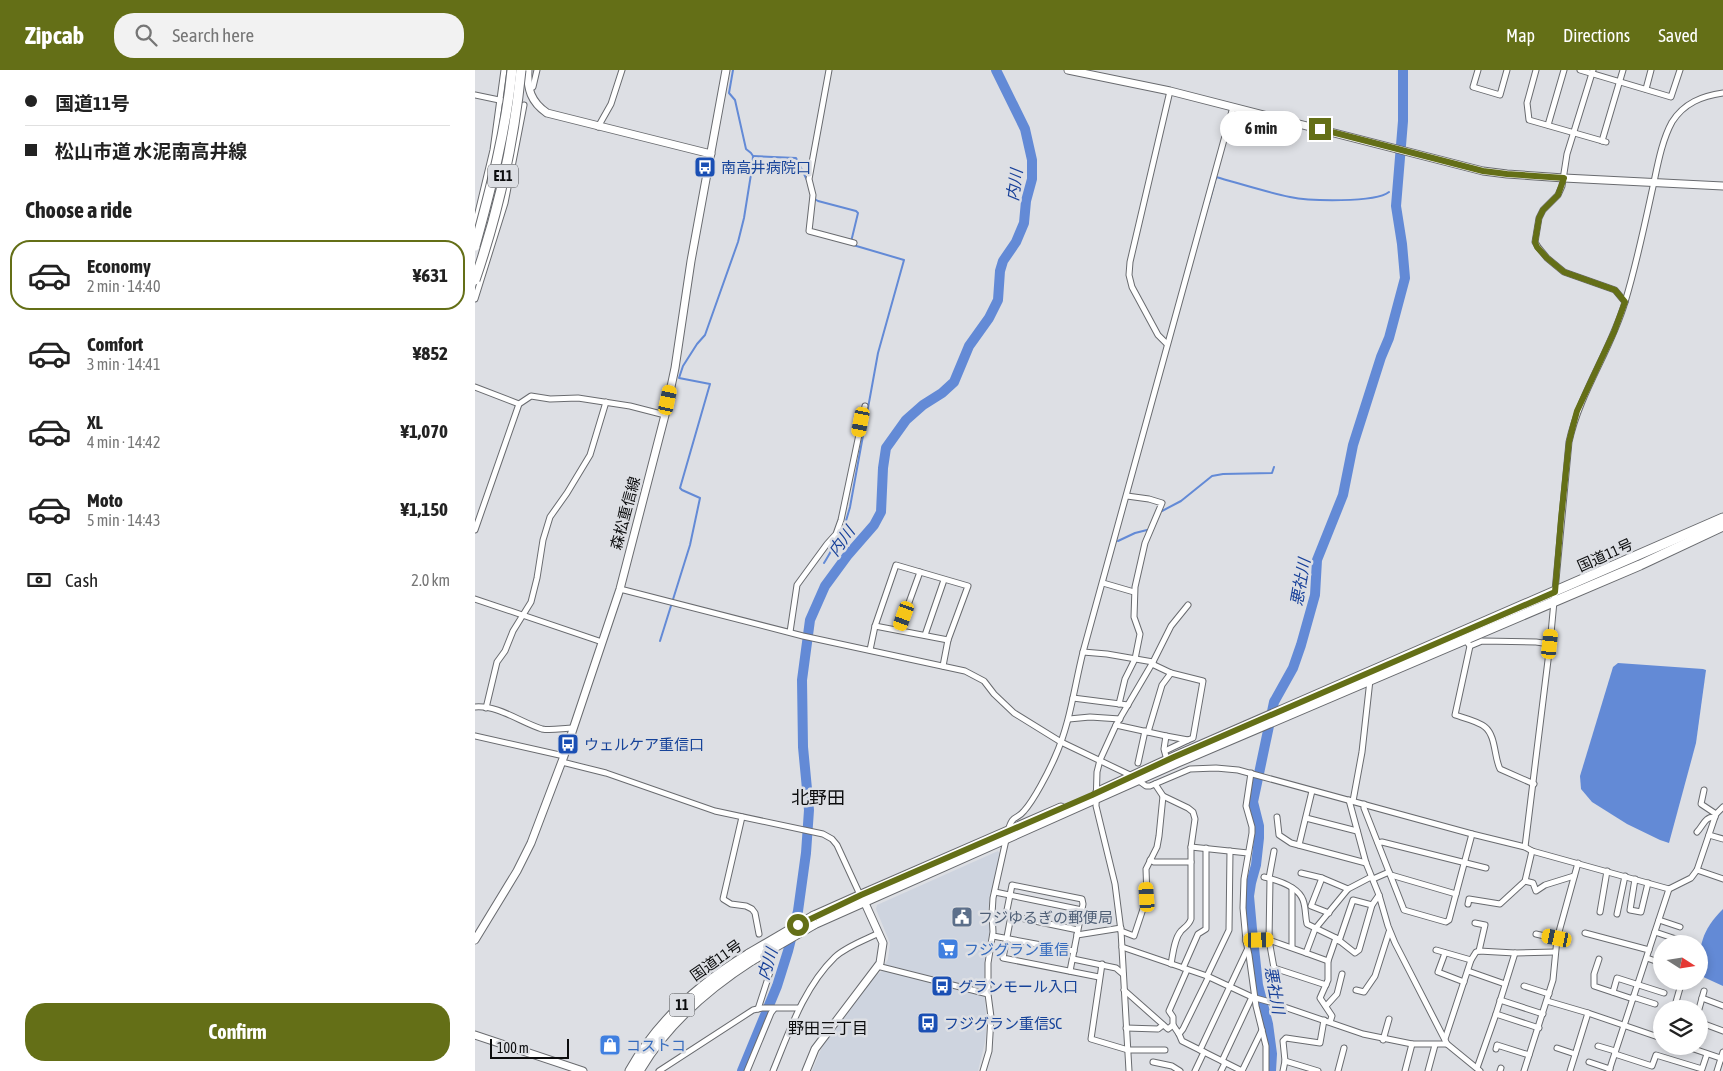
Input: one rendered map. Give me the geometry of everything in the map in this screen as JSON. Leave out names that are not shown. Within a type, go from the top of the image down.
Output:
[{"type":"highway","name":"E11","points":[[475,246],[502,140],[512,70]]},
{"type":"highway","name":"E11","points":[[475,280],[511,142],[521,70]]},
{"type":"highway","name":"国道11号","points":[[631,1071],[646,1046],[666,1021],[691,995],[728,967],[750,957],[814,920],[1370,676],[1465,639],[1555,596],[1640,564],[1719,527],[1723,518]]},
{"type":"highway","name":"国道11号","points":[[1135,779],[1166,755],[1265,722]]},
{"type":"highway","name":"国道11号","points":[[639,1071],[681,1015],[708,990],[750,957]]},
{"type":"street","points":[[475,225],[493,150],[505,70]]},
{"type":"street","points":[[529,70],[529,89],[534,101],[547,113],[711,154]]},
{"type":"street","points":[[529,89],[533,87],[537,70]]},
{"type":"street","points":[[597,127],[611,104],[622,70]]},
{"type":"street","name":"森松重信線","points":[[475,940],[517,871],[531,843],[563,759],[620,589],[665,415],[726,70]]},
{"type":"street","points":[[829,70],[809,179],[813,195],[809,231],[854,242]]},
{"type":"street","points":[[1068,70],[1170,91],[1483,171],[1564,178],[1723,186]]},
{"type":"street","points":[[1479,70],[1473,87],[1500,95],[1507,70]]},
{"type":"street","points":[[1536,70],[1527,103],[1529,120],[1604,141],[1623,70]]},
{"type":"street","points":[[1548,125],[1564,70]]},
{"type":"street","points":[[1580,70],[1671,97],[1680,70]]},
{"type":"street","points":[[1645,90],[1651,70]]},
{"type":"street","points":[[1592,72],[1567,154],[1564,178],[1558,195],[1543,210],[1539,218],[1535,242],[1547,258],[1564,272],[1615,290],[1625,302]]},
{"type":"street","points":[[1167,344],[1158,335],[1132,287],[1129,275],[1130,262],[1170,91]]},
{"type":"street","points":[[1525,847],[1550,644],[1569,442],[1573,426],[1577,411],[1614,332],[1625,302],[1654,182],[1666,137],[1673,121],[1694,101],[1723,94]]},
{"type":"street","points":[[475,95],[524,105],[534,101]]},
{"type":"street","points":[[475,299],[505,203],[524,105]]},
{"type":"street","points":[[983,1071],[989,1050],[991,1017],[988,994],[988,963],[993,936],[991,914],[1010,823],[1015,817],[1023,813],[1030,803],[1055,756],[1069,719],[1083,652],[1099,592],[1233,107]]},
{"type":"street","points":[[475,387],[519,404]]},
{"type":"street","points":[[475,530],[519,404],[531,396],[550,399],[579,398],[630,406],[665,415]]},
{"type":"street","points":[[487,708],[495,668],[505,651],[513,631],[531,602],[549,517],[567,493],[590,455],[606,402]]},
{"type":"street","points":[[790,632],[797,585],[836,534],[839,527],[865,406]]},
{"type":"street","points":[[1119,704],[1125,679],[1135,659],[1140,634],[1134,617],[1134,592],[1145,543],[1162,503],[1127,496]]},
{"type":"street","points":[[870,650],[875,626],[896,565],[968,586],[948,640],[943,666]]},
{"type":"street","points":[[899,630],[920,572]]},
{"type":"street","points":[[925,636],[944,580]]},
{"type":"street","points":[[1103,583],[1134,592]]},
{"type":"street","points":[[620,589],[803,636],[965,671],[984,681],[994,694],[1014,713],[1061,742],[1100,760],[1146,786],[1190,769],[1216,768],[1253,774],[1525,847],[1532,851],[1669,889],[1691,878],[1697,870],[1715,816],[1723,807]]},
{"type":"street","points":[[475,599],[603,642]]},
{"type":"street","points":[[1129,1071],[1121,929],[1115,884],[1096,806],[1097,772],[1100,760],[1116,725],[1153,663],[1171,626],[1188,605]]},
{"type":"street","points":[[875,626],[948,640]]},
{"type":"street","points":[[1533,784],[1499,769],[1488,730],[1481,725],[1455,715],[1465,639],[1550,644]]},
{"type":"street","points":[[1083,652],[1107,654],[1153,663],[1171,672],[1203,681],[1193,738],[1166,755]]},
{"type":"street","points":[[1138,762],[1162,685],[1171,672]]},
{"type":"street","points":[[1370,676],[1360,761],[1351,800],[1357,831],[1389,931],[1417,987],[1446,1041],[1478,1069],[1515,953]]},
{"type":"street","points":[[1073,698],[1128,705]]},
{"type":"street","points":[[475,707],[487,708],[541,728],[573,728]]},
{"type":"street","points":[[1069,719],[1090,717],[1120,719]]},
{"type":"street","points":[[1116,725],[1188,740]]},
{"type":"street","points":[[475,736],[563,759],[689,803],[742,817],[812,831],[832,839],[837,844],[879,933],[883,948],[880,963],[815,1049],[806,1071]]},
{"type":"street","points":[[1166,755],[1167,736]]},
{"type":"street","points":[[1253,774],[1246,806],[1252,827],[1244,879],[1243,908],[1255,998],[1267,1058],[1266,1071]]},
{"type":"street","points":[[1155,784],[1163,796],[1189,808],[1193,812],[1195,819],[1191,846],[1191,919],[1179,934],[1171,964]]},
{"type":"street","points":[[1704,790],[1701,804],[1715,816]]},
{"type":"street","points":[[1299,845],[1312,791]]},
{"type":"street","points":[[1070,971],[1073,959],[1074,951],[1078,932],[1083,904],[1082,898],[1012,885],[1006,916],[1078,932],[1121,929],[1133,936],[1147,897],[1145,874],[1157,847],[1163,796]]},
{"type":"street","points":[[1364,804],[1404,910],[1446,922],[1449,920],[1472,834]]},
{"type":"street","points":[[1697,832],[1706,819],[1715,816]]},
{"type":"street","points":[[742,817],[723,900],[752,909],[755,913],[759,934]]},
{"type":"street","points":[[1277,817],[1279,835],[1291,843],[1366,862]]},
{"type":"street","points":[[1306,818],[1357,831]]},
{"type":"street","points":[[1709,835],[1723,839]]},
{"type":"street","points":[[1378,843],[1382,842],[1487,868]]},
{"type":"street","points":[[1191,846],[1248,853]]},
{"type":"street","points":[[1206,848],[1206,929],[1198,934],[1169,1011],[1173,1017],[1173,1025],[1182,1041],[1242,1071],[1262,1029]]},
{"type":"street","points":[[1179,1034],[1229,930],[1230,851]]},
{"type":"street","points":[[1274,851],[1267,878],[1269,940],[1274,968],[1326,986]]},
{"type":"street","points":[[1469,899],[1500,904],[1525,881],[1532,851]]},
{"type":"street","points":[[1150,860],[1154,862],[1191,862]]},
{"type":"street","points":[[1526,1070],[1555,973],[1557,938],[1578,863]]},
{"type":"street","points":[[1697,870],[1723,879]]},
{"type":"street","points":[[1600,912],[1607,871]]},
{"type":"street","points":[[1301,874],[1322,878],[1348,889]]},
{"type":"street","points":[[1306,953],[1315,929],[1348,889],[1372,878],[1390,874],[1456,894]]},
{"type":"street","points":[[1525,881],[1533,883],[1536,894],[1550,883],[1575,876]]},
{"type":"street","points":[[1617,914],[1625,876]]},
{"type":"street","points":[[1267,878],[1283,883],[1298,891],[1303,900],[1307,924],[1337,940],[1355,953],[1359,950],[1372,905],[1379,895]]},
{"type":"street","points":[[1322,878],[1311,906],[1329,913]]},
{"type":"street","points":[[1635,879],[1630,910],[1641,912],[1648,883]]},
{"type":"street","points":[[1292,888],[1292,947]]},
{"type":"street","points":[[1589,1062],[1610,1070],[1669,889]]},
{"type":"street","points":[[995,892],[1082,910]]},
{"type":"street","points":[[1330,1022],[1332,1016],[1320,998],[1328,980],[1328,961],[1353,900],[1372,905]]},
{"type":"street","points":[[1011,916],[1003,958],[1099,977]]},
{"type":"street","points":[[1659,920],[1680,927]]},
{"type":"street","points":[[1446,1041],[1471,960],[1476,952],[1479,951],[1485,925],[1475,923]]},
{"type":"street","points":[[1356,990],[1364,992],[1375,976],[1389,931]]},
{"type":"street","points":[[1655,932],[1664,935]]},
{"type":"street","points":[[773,1071],[799,1008],[816,982],[836,956],[844,950],[879,933]]},
{"type":"street","points":[[1585,933],[1649,950]]},
{"type":"street","points":[[1536,934],[1557,938]]},
{"type":"street","points":[[993,936],[1074,951]]},
{"type":"street","points":[[1248,941],[1269,940],[1328,961]]},
{"type":"street","points":[[1122,947],[1207,977],[1255,998],[1383,1040],[1412,1044],[1435,1044],[1446,1041]]},
{"type":"street","points":[[1195,1071],[1202,1051],[1248,949]]},
{"type":"street","points":[[1436,950],[1471,960]]},
{"type":"street","points":[[1479,951],[1515,953],[1555,952]]},
{"type":"street","points":[[1445,953],[1438,972],[1464,982]]},
{"type":"street","points":[[760,1008],[769,972],[767,958]]},
{"type":"street","points":[[1647,958],[1653,960]]},
{"type":"street","points":[[1073,959],[1116,968],[1123,974]]},
{"type":"street","points":[[1599,959],[1594,974],[1594,986],[1653,1003]]},
{"type":"street","points":[[1102,964],[1091,1039],[1128,1050],[1165,1050]]},
{"type":"street","points":[[877,966],[988,994]]},
{"type":"street","points":[[1468,971],[1505,984]]},
{"type":"street","points":[[1326,1006],[1337,994],[1343,974]]},
{"type":"street","points":[[1613,992],[1617,978],[1664,993]]},
{"type":"street","points":[[1524,986],[1549,994]]},
{"type":"street","points":[[1124,990],[1168,1029],[1173,1025]]},
{"type":"street","points":[[1704,992],[1702,998],[1723,1006]]},
{"type":"street","points":[[1221,1071],[1255,998]]},
{"type":"street","points":[[1500,1000],[1543,1014]]},
{"type":"street","points":[[1547,1001],[1653,1035]]},
{"type":"street","points":[[659,1071],[753,1010],[760,1008],[799,1008]]},
{"type":"street","points":[[747,1071],[772,1009]]},
{"type":"street","points":[[1570,1071],[1589,1013]]},
{"type":"street","points":[[1496,1014],[1539,1028]]},
{"type":"street","points":[[1383,1040],[1389,1019]]},
{"type":"street","points":[[1283,1071],[1285,1060],[1283,1041],[1286,1038],[1320,1043],[1324,1020]]},
{"type":"street","points":[[1126,1028],[1158,1029],[1163,1025]]},
{"type":"street","points":[[1708,1025],[1723,1031]]},
{"type":"street","points":[[475,1035],[583,1071]]},
{"type":"street","points":[[1405,1071],[1412,1044]]},
{"type":"street","points":[[1428,1071],[1435,1044]]},
{"type":"street","points":[[1496,1049],[1497,1045],[1529,1055]]},
{"type":"street","points":[[1598,1046],[1652,1066],[1656,1055]]},
{"type":"street","points":[[1338,1071],[1344,1048]]},
{"type":"street","points":[[1557,1048],[1575,1054]]},
{"type":"street","points":[[1717,1071],[1723,1052]]},
{"type":"street","points":[[1708,1054],[1722,1059]]},
{"type":"street","points":[[1659,1055],[1702,1069],[1707,1055]]},
{"type":"street","points":[[1285,1060],[1318,1071]]},
{"type":"street","points":[[1153,1062],[1172,1066],[1180,1071]]},
{"type":"shaded area","points":[[998,851],[1001,855],[997,876],[990,894],[988,912],[991,932],[985,963],[984,990],[987,1023],[985,1042],[978,1071],[812,1071],[824,1042],[873,977],[881,972],[888,959],[890,943],[876,909],[877,905]]},
{"type":"water","points":[[1618,663],[1706,670],[1696,743],[1669,843],[1627,824],[1592,802],[1581,789],[1580,776],[1613,667]]},
{"type":"water","points":[[1723,909],[1723,986],[1708,979],[1708,935],[1705,935]]},
{"type":"waterway","points":[[660,641],[690,545],[700,498],[680,488],[710,384],[679,378],[683,366],[705,335],[738,242],[752,168],[753,156],[746,149],[735,100],[729,93],[733,70]]},
{"type":"waterway","name":"内川","points":[[742,1071],[777,986],[798,911],[806,853],[809,810],[803,747],[802,680],[810,620],[825,586],[847,556],[874,525],[881,512],[886,448],[906,420],[954,382],[969,346],[989,318],[998,300],[1000,271],[1003,261],[1016,242],[1024,223],[1026,201],[1032,179],[1032,160],[1025,129],[996,70]]},
{"type":"waterway","name":"悪社川","points":[[1271,1071],[1272,1054],[1268,1024],[1258,985],[1249,896],[1256,865],[1259,838],[1259,826],[1253,802],[1274,702],[1293,668],[1301,645],[1315,595],[1317,560],[1343,495],[1353,445],[1381,357],[1389,338],[1405,278],[1396,206],[1403,121],[1403,70]]},
{"type":"waterway","points":[[753,156],[796,158],[807,180]]},
{"type":"waterway","points":[[1209,203],[1216,177],[1272,193],[1299,198],[1326,200],[1357,199],[1382,196],[1389,192]]},
{"type":"waterway","points":[[813,198],[858,213],[851,242]]},
{"type":"waterway","points":[[824,563],[840,536],[848,515],[878,353],[904,260],[853,245]]},
{"type":"waterway","points":[[1162,511],[1181,501],[1212,476],[1272,473],[1274,467]]},
{"type":"waterway","points":[[1118,541],[1147,530]]},
{"type":"place","name":"南高井病院口","points":[[705,167]]},
{"type":"place","name":"ウェルケア重信口","points":[[568,744]]},
{"type":"place","name":"フジゆるぎの郵便局","points":[[962,917]]},
{"type":"place","name":"フジグラン重信","points":[[948,949]]},
{"type":"place","name":"グランモール入口","points":[[942,986]]},
{"type":"place","name":"フジグラン重信SC","points":[[928,1023]]},
{"type":"place","name":"コストコ","points":[[610,1045]]},
{"type":"district","name":"北野田","points":[[818,797]]},
{"type":"district","name":"野田三丁目","points":[[828,1028]]},
{"type":"route","points":[[798,925],[861,895],[1092,795],[1174,757],[1555,592],[1569,442],[1577,411],[1614,332],[1625,302],[1615,290],[1564,272],[1537,247],[1535,242],[1539,218],[1543,210],[1558,195],[1564,178],[1483,171],[1320,129]]}]
